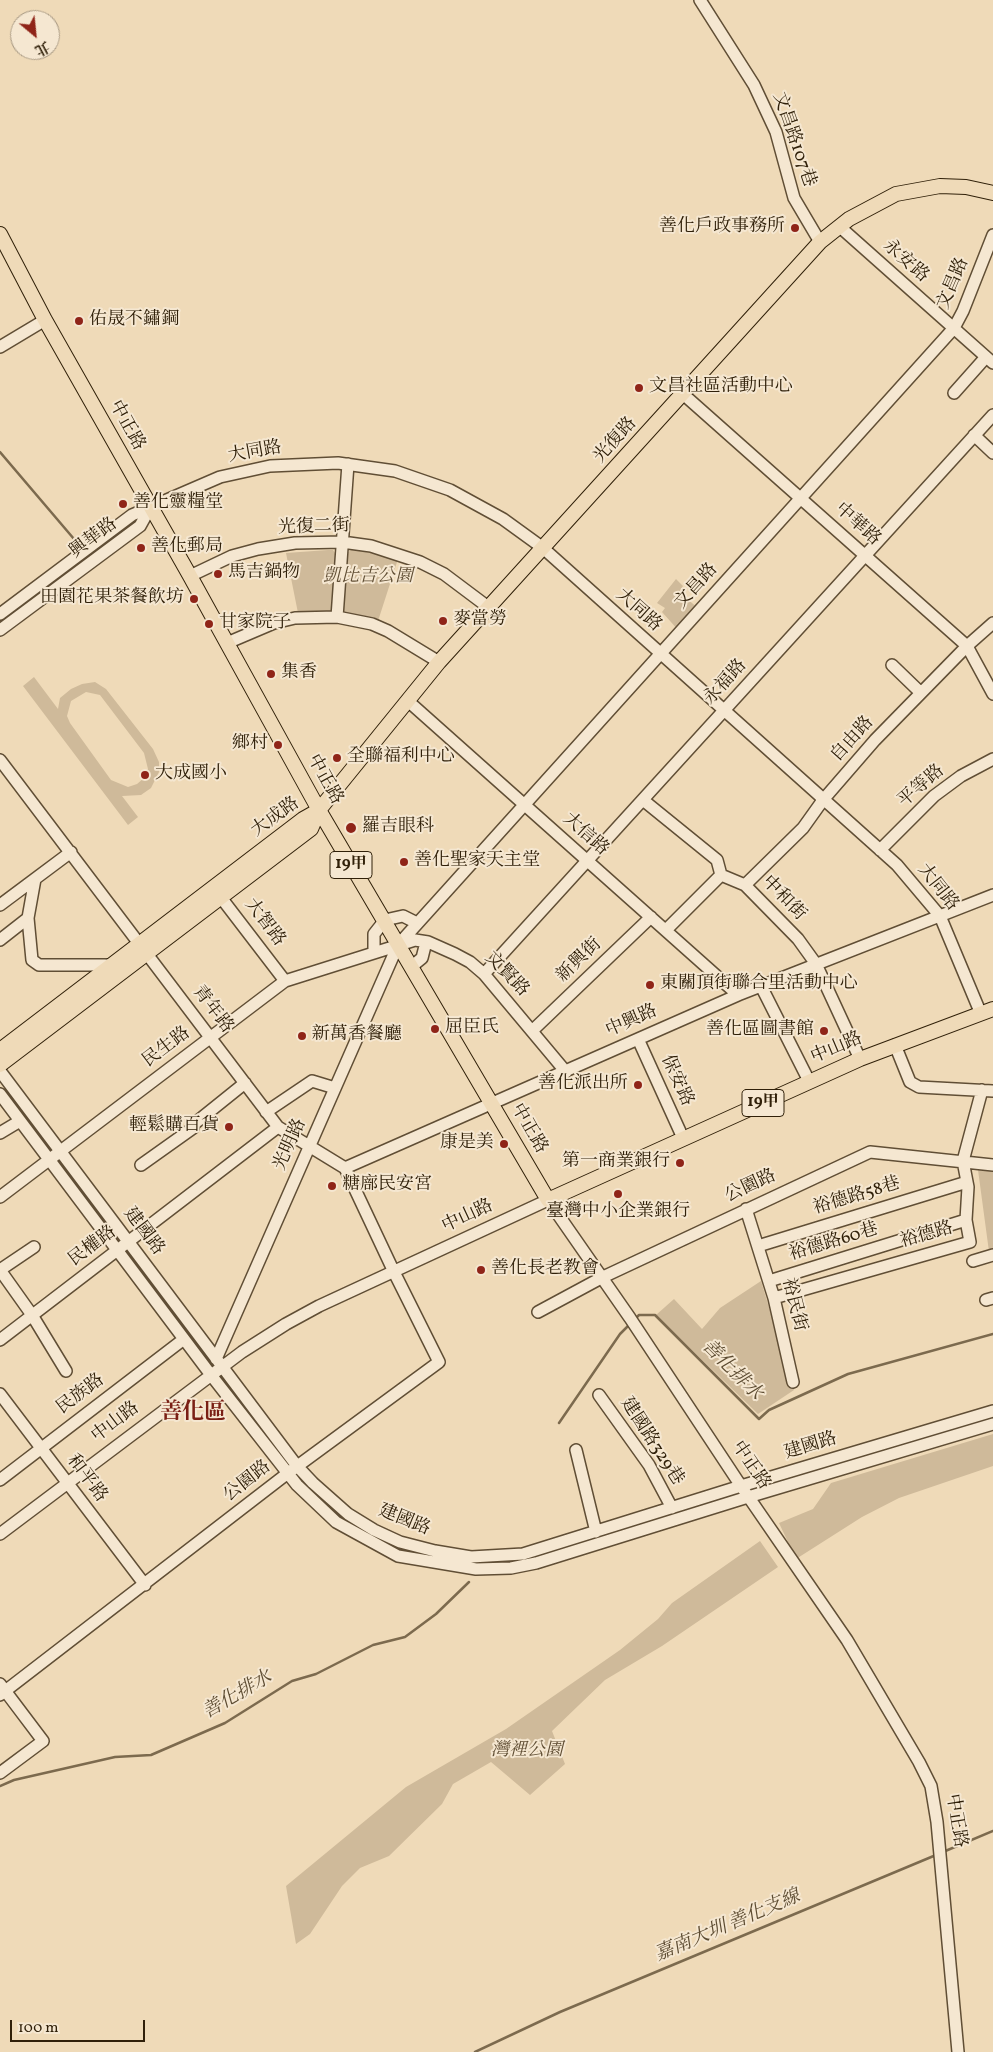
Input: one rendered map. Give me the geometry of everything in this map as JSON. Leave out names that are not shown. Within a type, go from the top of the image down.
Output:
[{"type":"main road","name":"光復路","points":[[318,810],[439,662],[820,242],[875,203],[896,194],[921,188],[966,187],[993,193]]},
{"type":"main road","name":"中正路","points":[[0,234],[45,320],[190,576],[318,810],[548,1200]]},
{"type":"main road","name":"大成路","points":[[0,1065],[318,810]]},
{"type":"main road","name":"大成路","points":[[0,1050],[112,965],[144,948]]},
{"type":"main road","name":"中山路","points":[[548,1200],[860,1059],[987,1011]]},
{"type":"street","name":"文昌路107巷","points":[[700,0],[754,85],[776,132],[794,198],[820,242]]},
{"type":"street","name":"永安路","points":[[840,227],[990,360]]},
{"type":"street","name":"文昌路","points":[[398,944],[954,328],[964,311],[993,235]]},
{"type":"street","points":[[0,347],[45,320]]},
{"type":"street","points":[[954,393],[990,360]]},
{"type":"street","name":"中華路","points":[[683,394],[967,646],[993,694]]},
{"type":"street","name":"永福路","points":[[484,974],[993,415]]},
{"type":"street","points":[[974,435],[993,453]]},
{"type":"street","name":"大同路","points":[[150,508],[195,486],[247,470],[281,464],[348,464],[395,471],[450,490],[503,519],[543,548],[880,850],[920,890],[940,916],[987,1011]]},
{"type":"street","points":[[337,617],[348,464]]},
{"type":"street","name":"興華路","points":[[0,614],[132,515],[150,508]]},
{"type":"street","name":"興華路","points":[[0,630],[140,526],[150,508]]},
{"type":"street","name":"光復二街","points":[[190,576],[232,556],[258,549],[295,543],[342,542],[371,546],[420,562],[444,574],[488,607]]},
{"type":"street","points":[[227,643],[274,623],[295,618],[337,617],[372,624],[388,631],[439,662]]},
{"type":"street","name":"自由路","points":[[745,885],[803,828],[823,800],[874,740],[967,646],[993,623]]},
{"type":"street","points":[[892,665],[921,693]]},
{"type":"street","name":"大信路","points":[[408,702],[738,995]]},
{"type":"street","name":"平等路","points":[[880,850],[934,796],[961,776],[993,760]]},
{"type":"street","name":"青年路","points":[[0,761],[144,948],[278,1127],[345,1168]]},
{"type":"street","points":[[643,800],[718,860],[721,875],[666,930]]},
{"type":"street","points":[[0,905],[71,852]]},
{"type":"street","name":"中和街","points":[[721,875],[745,885],[798,939],[816,964],[860,1059]]},
{"type":"street","points":[[35,879],[28,918],[32,960],[39,965],[112,965]]},
{"type":"street","name":"大智路","points":[[218,892],[285,981]]},
{"type":"street","name":"中興路","points":[[345,1168],[738,995],[993,895]]},
{"type":"street","points":[[374,952],[374,934],[384,921],[399,916],[408,917],[417,923]]},
{"type":"street","points":[[0,940],[28,918]]},
{"type":"street","name":"新興街","points":[[533,1030],[651,918]]},
{"type":"street","name":"文賢路","points":[[398,944],[415,940],[426,942],[470,962],[484,974],[533,1030],[566,1072]]},
{"type":"street","points":[[411,967],[422,958],[426,942]]},
{"type":"street","name":"民生路","points":[[0,1197],[285,981],[398,944]]},
{"type":"street","name":"光明路","points":[[219,1363],[309,1146],[398,944]]},
{"type":"street","points":[[761,986],[809,1081]]},
{"type":"street","name":"保安路","points":[[638,1039],[683,1138]]},
{"type":"street","points":[[895,1045],[910,1082],[919,1087],[988,1090]]},
{"type":"street","name":"建國路","points":[[0,1070],[298,1466],[334,1502],[374,1530],[414,1546],[481,1558],[535,1552],[741,1486],[993,1411]]},
{"type":"street","points":[[266,1112],[312,1081],[335,1088]]},
{"type":"street","points":[[141,1166],[193,1128],[194,1124],[245,1083]]},
{"type":"street","name":"裕德路","points":[[774,1298],[970,1242],[966,1220],[967,1182],[963,1161],[988,1090]]},
{"type":"street","name":"建國路","points":[[0,1094],[211,1375],[297,1485],[336,1522],[398,1556],[481,1569],[536,1563],[748,1496],[993,1424]]},
{"type":"street","points":[[0,1133],[20,1121]]},
{"type":"street","name":"民權路","points":[[0,1340],[278,1127]]},
{"type":"street","name":"公園路","points":[[538,1312],[603,1278],[746,1209],[870,1152],[916,1159],[963,1161],[993,1165]]},
{"type":"street","points":[[345,1168],[394,1272]]},
{"type":"street","name":"裕德路58巷","points":[[758,1246],[967,1182]]},
{"type":"street","name":"中山路","points":[[0,1534],[211,1375],[219,1363],[303,1314],[548,1200]]},
{"type":"street","name":"中正路","points":[[548,1200],[633,1321],[741,1486],[847,1640],[919,1762],[930,1786],[940,1846],[958,2052]]},
{"type":"street","name":"裕民街","points":[[746,1209],[774,1298],[793,1382]]},
{"type":"street","name":"裕德路60巷","points":[[769,1281],[966,1220]]},
{"type":"street","points":[[34,1247],[0,1270],[32,1315],[66,1371]]},
{"type":"street","points":[[973,1261],[993,1255]]},
{"type":"street","name":"公園路","points":[[2,1690],[145,1585],[288,1473],[439,1362],[394,1272]]},
{"type":"street","name":"民族路","points":[[0,1480],[184,1339]]},
{"type":"street","name":"和平路","points":[[0,1394],[145,1585]]},
{"type":"street","name":"建國路329巷","points":[[600,1395],[649,1464],[672,1508]]},
{"type":"street","points":[[576,1450],[596,1532]]},
{"type":"street","points":[[0,1773],[43,1741],[2,1690]]},
{"type":"green space","name":"凱比吉公園","points":[[352,549],[398,559],[378,621],[343,613],[346,554]]},
{"type":"green space","points":[[333,550],[337,556],[333,612],[299,618],[286,553]]},
{"type":"green space","points":[[676,579],[683,586],[679,592],[699,609],[679,631],[662,612],[665,608],[657,603]]},
{"type":"green space","points":[[34,677],[58,709],[60,698],[71,689],[82,684],[95,682],[106,689],[153,749],[159,762],[159,772],[151,788],[141,795],[122,796],[138,817],[128,825],[23,686]],"holes":[[[86,692],[100,695],[144,753],[148,769],[144,778],[137,784],[128,787],[111,780],[67,716],[71,701]]]},
{"type":"green space","points":[[993,1169],[993,1258],[990,1259],[978,1170]]},
{"type":"green space","points":[[761,1281],[794,1390],[758,1414],[656,1315],[674,1299],[702,1329],[720,1308]]},
{"type":"green space","points":[[993,1434],[993,1466],[899,1498],[862,1517],[796,1559],[779,1523],[813,1509],[831,1483]]},
{"type":"green space","name":"灣裡公園","points":[[760,1541],[778,1567],[662,1646],[605,1680],[552,1731],[565,1764],[530,1795],[491,1762],[453,1784],[442,1804],[389,1856],[360,1868],[342,1886],[310,1934],[296,1944],[286,1886],[406,1787],[506,1729],[620,1650],[658,1619],[672,1603]]},
{"type":"waterway","points":[[0,452],[74,539]]},
{"type":"waterway","name":"善化排水","points":[[635,1319],[639,1315],[655,1315],[759,1419],[769,1410],[848,1374],[993,1334]]},
{"type":"waterway","name":"善化排水","points":[[559,1423],[620,1334],[631,1323]]},
{"type":"waterway","name":"善化排水","points":[[0,1786],[14,1780],[115,1757],[151,1755],[225,1723],[292,1681],[316,1674],[373,1645],[405,1637],[436,1614],[469,1582]]},
{"type":"waterway","name":"嘉南大圳 善化支線","points":[[943,1852],[993,1831]]},
{"type":"waterway","name":"嘉南大圳 善化支線","points":[[475,2052],[560,2012],[936,1855]]},
{"type":"place","name":"善化戶政事務所","points":[[795,228]]},
{"type":"place","name":"佑晟不鏽鋼","points":[[79,321]]},
{"type":"place","name":"文昌社區活動中心","points":[[639,388]]},
{"type":"place","name":"善化靈糧堂","points":[[123,504]]},
{"type":"place","name":"善化郵局","points":[[141,548]]},
{"type":"place","name":"馬吉鍋物","points":[[218,574]]},
{"type":"place","name":"田園花果茶餐飲坊","points":[[194,599]]},
{"type":"place","name":"麥當勞","points":[[443,621]]},
{"type":"place","name":"甘家院子","points":[[209,624]]},
{"type":"place","name":"集香","points":[[271,674]]},
{"type":"place","name":"鄉村","points":[[278,745]]},
{"type":"place","name":"全聯福利中心","points":[[337,758]]},
{"type":"place","name":"大成國小","points":[[145,775]]},
{"type":"place","name":"羅吉眼科","points":[[351,828]]},
{"type":"place","name":"善化聖家天主堂","points":[[404,862]]},
{"type":"place","name":"東關頂街聯合里活動中心","points":[[650,985]]},
{"type":"place","name":"屈臣氏","points":[[435,1029]]},
{"type":"place","name":"善化區圖書館","points":[[824,1031]]},
{"type":"place","name":"新萬香餐廳","points":[[302,1036]]},
{"type":"place","name":"善化派出所","points":[[638,1085]]},
{"type":"place","name":"輕鬆購百貨","points":[[229,1127]]},
{"type":"place","name":"康是美","points":[[504,1144]]},
{"type":"place","name":"第一商業銀行","points":[[680,1163]]},
{"type":"place","name":"糖廍民安宮","points":[[332,1186]]},
{"type":"place","name":"臺灣中小企業銀行","points":[[618,1194]]},
{"type":"place","name":"善化長老教會","points":[[481,1270]]},
{"type":"district","name":"善化區","points":[[193,1414]]}]
